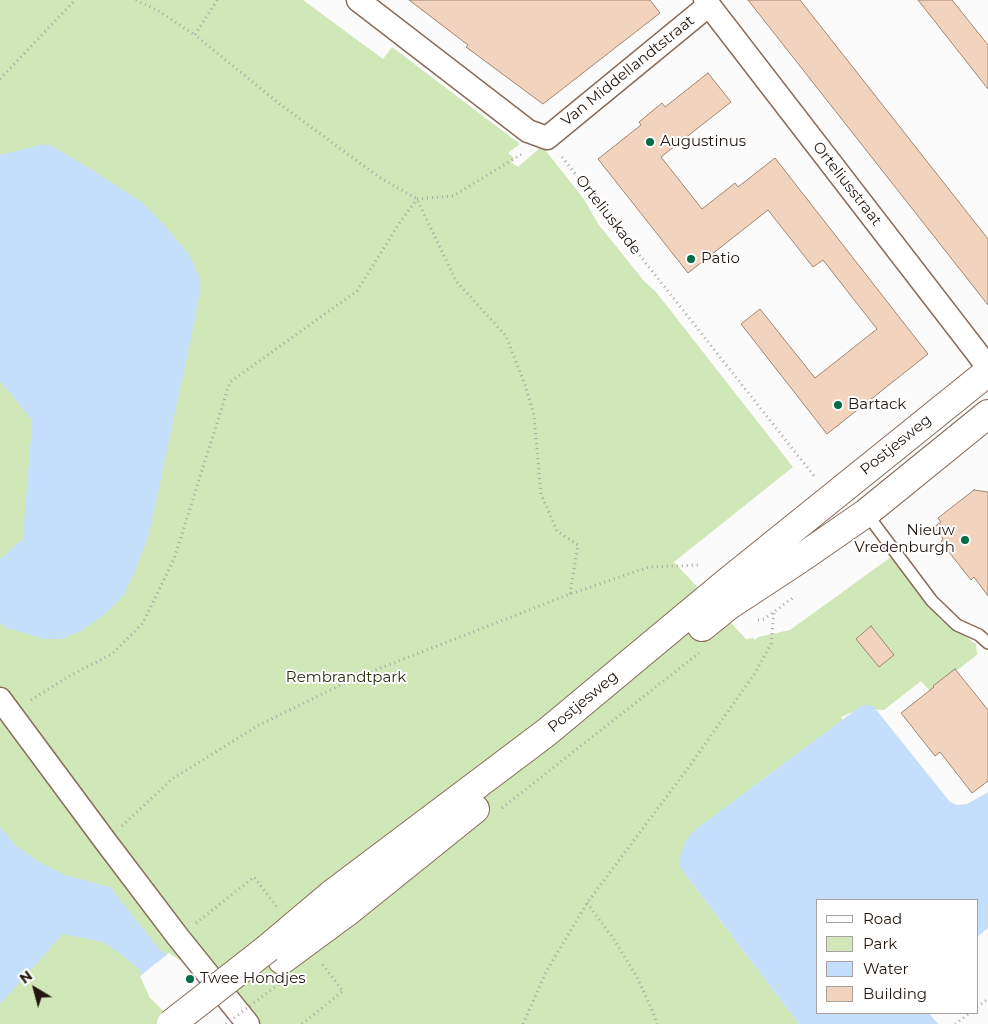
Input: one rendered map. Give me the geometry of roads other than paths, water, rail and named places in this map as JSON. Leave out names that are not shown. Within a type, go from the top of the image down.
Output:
[{"type":"street","name":"Van Middellandtstraat","points":[[358,0],[528,131],[547,138],[707,2]]},
{"type":"street","name":"Orteliusstraat","points":[[707,2],[988,368]]},
{"type":"street","name":"Postjesweg","points":[[171,1024],[280,961],[332,894],[547,732],[726,583],[988,372]]},
{"type":"street","name":"Postjesweg","points":[[202,1024],[280,961],[347,912],[728,606],[866,513],[988,414]]},
{"type":"street","points":[[5,706],[106,842],[248,1024]]},
{"type":"lane","points":[[866,513],[932,600],[957,625],[979,635],[988,643]]},
{"type":"water","points":[[40,145],[50,145],[142,202],[190,256],[199,277],[200,289],[149,534],[135,571],[123,596],[104,615],[81,631],[62,639],[44,639],[7,628],[0,623],[0,559],[23,539],[32,422],[0,381],[0,155]]},
{"type":"water","points":[[870,705],[874,707],[950,802],[957,805],[967,804],[988,792],[988,928],[978,936],[978,899],[816,899],[816,1014],[930,1014],[938,1024],[799,1024],[680,867],[680,857],[686,840],[696,829],[861,706]]},
{"type":"water","points":[[0,827],[15,845],[38,861],[65,875],[110,887],[160,950],[188,969],[152,996],[139,969],[103,942],[63,934],[0,1004]]},
{"type":"place","name":"Augustinus","points":[[650,142]]},
{"type":"place","name":"Patio","points":[[691,259]]},
{"type":"place","name":"Bartack","points":[[838,405]]},
{"type":"place","name":"Nieuw Vredenburgh","points":[[965,540]]},
{"type":"place","name":"Twee Hondjes","points":[[190,979]]},
{"type":"park label","name":"Rembrandtpark","points":[[346,678]]}]
